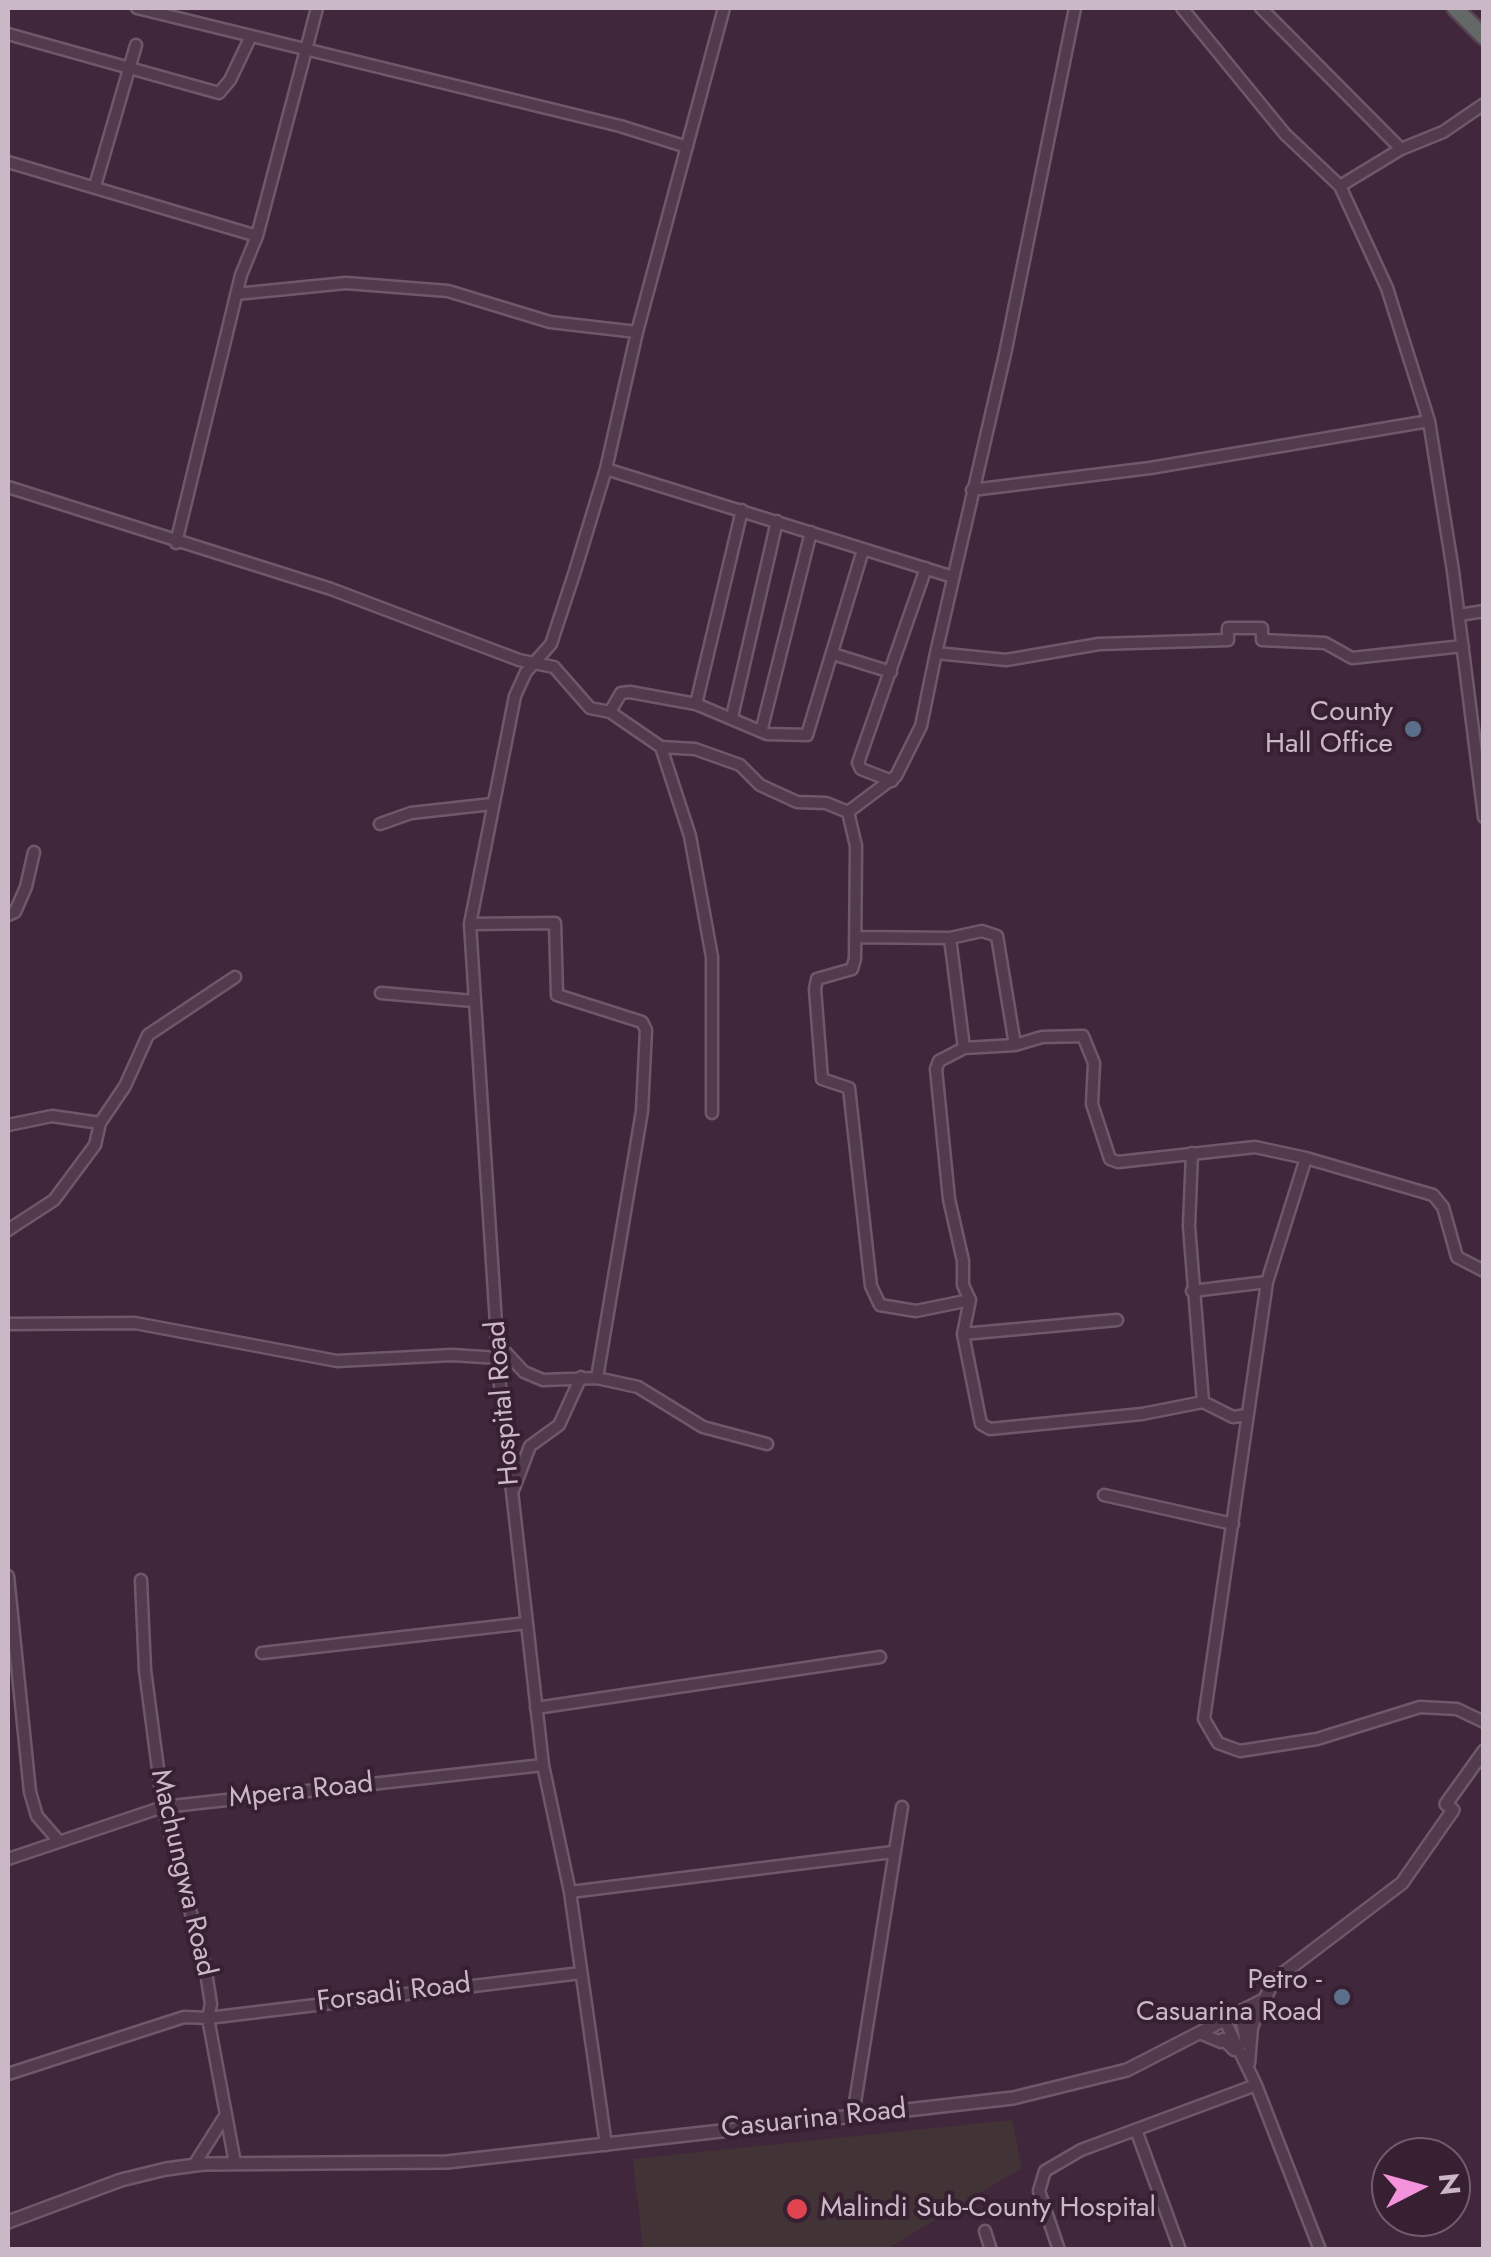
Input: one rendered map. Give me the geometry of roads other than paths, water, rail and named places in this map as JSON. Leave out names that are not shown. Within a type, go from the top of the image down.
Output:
[{"type":"highway","points":[[1454,8],[1484,38]]},
{"type":"street","points":[[139,8],[620,126],[687,147]]},
{"type":"street","name":"Hospital Road","points":[[606,2145],[570,1892],[543,1765],[526,1623],[498,1358],[470,924],[515,696],[551,644],[606,469],[637,332],[724,8]]},
{"type":"street","points":[[848,812],[892,781],[921,726],[1005,354],[1076,8]]},
{"type":"street","points":[[1182,8],[1285,134],[1340,186],[1387,288],[1429,421],[1484,817]]},
{"type":"street","points":[[1260,8],[1401,149]]},
{"type":"street","points":[[176,543],[236,294],[257,236],[318,9]]},
{"type":"street","points":[[8,34],[220,92],[251,36]]},
{"type":"street","points":[[95,186],[136,46]]},
{"type":"street","points":[[1340,186],[1401,149],[1443,132],[1484,104]]},
{"type":"street","points":[[8,162],[257,236]]},
{"type":"street","points":[[236,294],[346,283],[448,292],[550,322],[637,332]]},
{"type":"street","points":[[972,490],[1150,468],[1429,421]]},
{"type":"street","points":[[606,469],[953,577]]},
{"type":"street","points":[[8,487],[331,590],[533,665],[554,666],[574,684],[578,698],[590,708],[610,712],[661,747],[695,748],[740,765],[760,785],[797,802],[826,803],[848,812]]},
{"type":"street","points":[[696,704],[742,510]]},
{"type":"street","points":[[732,717],[778,521]]},
{"type":"street","points":[[762,728],[811,532]]},
{"type":"street","points":[[610,712],[626,692],[696,704],[762,728],[767,734],[807,735],[863,550]]},
{"type":"street","points":[[892,781],[861,769],[858,763],[926,568]]},
{"type":"street","points":[[1459,616],[1484,611]]},
{"type":"street","points":[[936,653],[1006,660],[1099,644],[1228,640],[1228,628],[1262,628],[1262,640],[1325,643],[1352,658],[1463,646]]},
{"type":"street","points":[[832,654],[891,672]]},
{"type":"street","points":[[661,747],[690,836],[712,956],[712,1114]]},
{"type":"street","points":[[380,824],[411,813],[492,804]]},
{"type":"street","points":[[848,812],[856,846],[852,968],[818,978],[815,989],[823,1082],[842,1082],[849,1088],[871,1286],[880,1305],[916,1310],[970,1300]]},
{"type":"street","points":[[8,916],[15,912],[26,887],[34,852]]},
{"type":"street","points":[[470,924],[555,923],[558,995],[642,1022],[646,1030],[642,1110],[597,1378]]},
{"type":"street","points":[[856,937],[950,938],[982,931],[998,936],[1015,1045]]},
{"type":"street","points":[[950,938],[964,1048]]},
{"type":"street","points":[[8,1230],[54,1200],[95,1145],[100,1123],[125,1086],[148,1035],[236,976]]},
{"type":"street","points":[[381,993],[474,1001]]},
{"type":"street","points":[[1247,1415],[1233,1417],[1203,1402],[1153,1412],[985,1428],[978,1418],[963,1334],[970,1300],[963,1284],[949,1200],[936,1069],[941,1057],[964,1048],[1015,1045],[1042,1036],[1084,1036],[1094,1063],[1092,1104],[1110,1158],[1118,1162],[1263,1148],[1433,1195],[1444,1207],[1457,1257],[1484,1271]]},
{"type":"street","points":[[8,1125],[52,1116],[100,1123]]},
{"type":"street","points":[[1192,1154],[1192,1291],[1205,1383],[1203,1402]]},
{"type":"street","points":[[1306,1158],[1267,1282],[1204,1709],[1208,1730],[1218,1742],[1240,1751],[1317,1738],[1420,1707],[1457,1709],[1484,1722]]},
{"type":"street","points":[[1192,1291],[1267,1282]]},
{"type":"street","points":[[963,1334],[1117,1320]]},
{"type":"street","points":[[8,1324],[134,1324],[337,1361],[452,1355],[498,1358]]},
{"type":"street","points":[[497,1342],[511,1362],[543,1380],[597,1378],[638,1387],[703,1427],[767,1444]]},
{"type":"street","points":[[512,1494],[530,1446],[559,1425],[581,1377]]},
{"type":"street","points":[[1104,1496],[1233,1524]]},
{"type":"street","points":[[8,1576],[30,1792],[37,1816],[57,1839]]},
{"type":"street","name":"Machungwa Road","points":[[142,1580],[146,1670],[162,1808],[205,1966],[211,2004],[208,2018],[235,2164]]},
{"type":"street","points":[[262,1654],[526,1623]]},
{"type":"street","points":[[536,1708],[880,1657]]},
{"type":"street","name":"Casuarina Road","points":[[8,2222],[121,2180],[194,2166],[446,2162],[997,2100],[1127,2070],[1226,2023],[1262,2001],[1273,1981],[1402,1882],[1453,1810],[1446,1804],[1484,1751]]},
{"type":"street","name":"Mpera Road","points":[[8,1859],[57,1839],[162,1808],[543,1765]]},
{"type":"street","points":[[853,2115],[893,1852],[901,1833],[902,1807]]},
{"type":"street","points":[[570,1892],[893,1852]]},
{"type":"street","name":"Forsadi Road","points":[[8,2074],[184,2017],[208,2018],[581,1973]]},
{"type":"street","points":[[1247,2064],[1252,2028],[1262,2001]]},
{"type":"street","points":[[1241,2015],[1247,2064]]},
{"type":"street","points":[[1226,2023],[1247,2064],[1320,2250]]},
{"type":"street","points":[[1202,2034],[1231,2044],[1247,2064]]},
{"type":"street","points":[[1060,2250],[1039,2190],[1045,2171],[1080,2150],[1254,2081]]},
{"type":"street","points":[[194,2166],[225,2116]]},
{"type":"street","points":[[1136,2130],[1180,2250]]},
{"type":"street","points":[[985,2231],[991,2250]]},
{"type":"place","name":"County Hall Office","points":[[1413,729]]},
{"type":"place","name":"Petro - Casuarina Road","points":[[1342,1997]]},
{"type":"place","name":"Malindi Sub-County Hospital","points":[[797,2209]]}]
